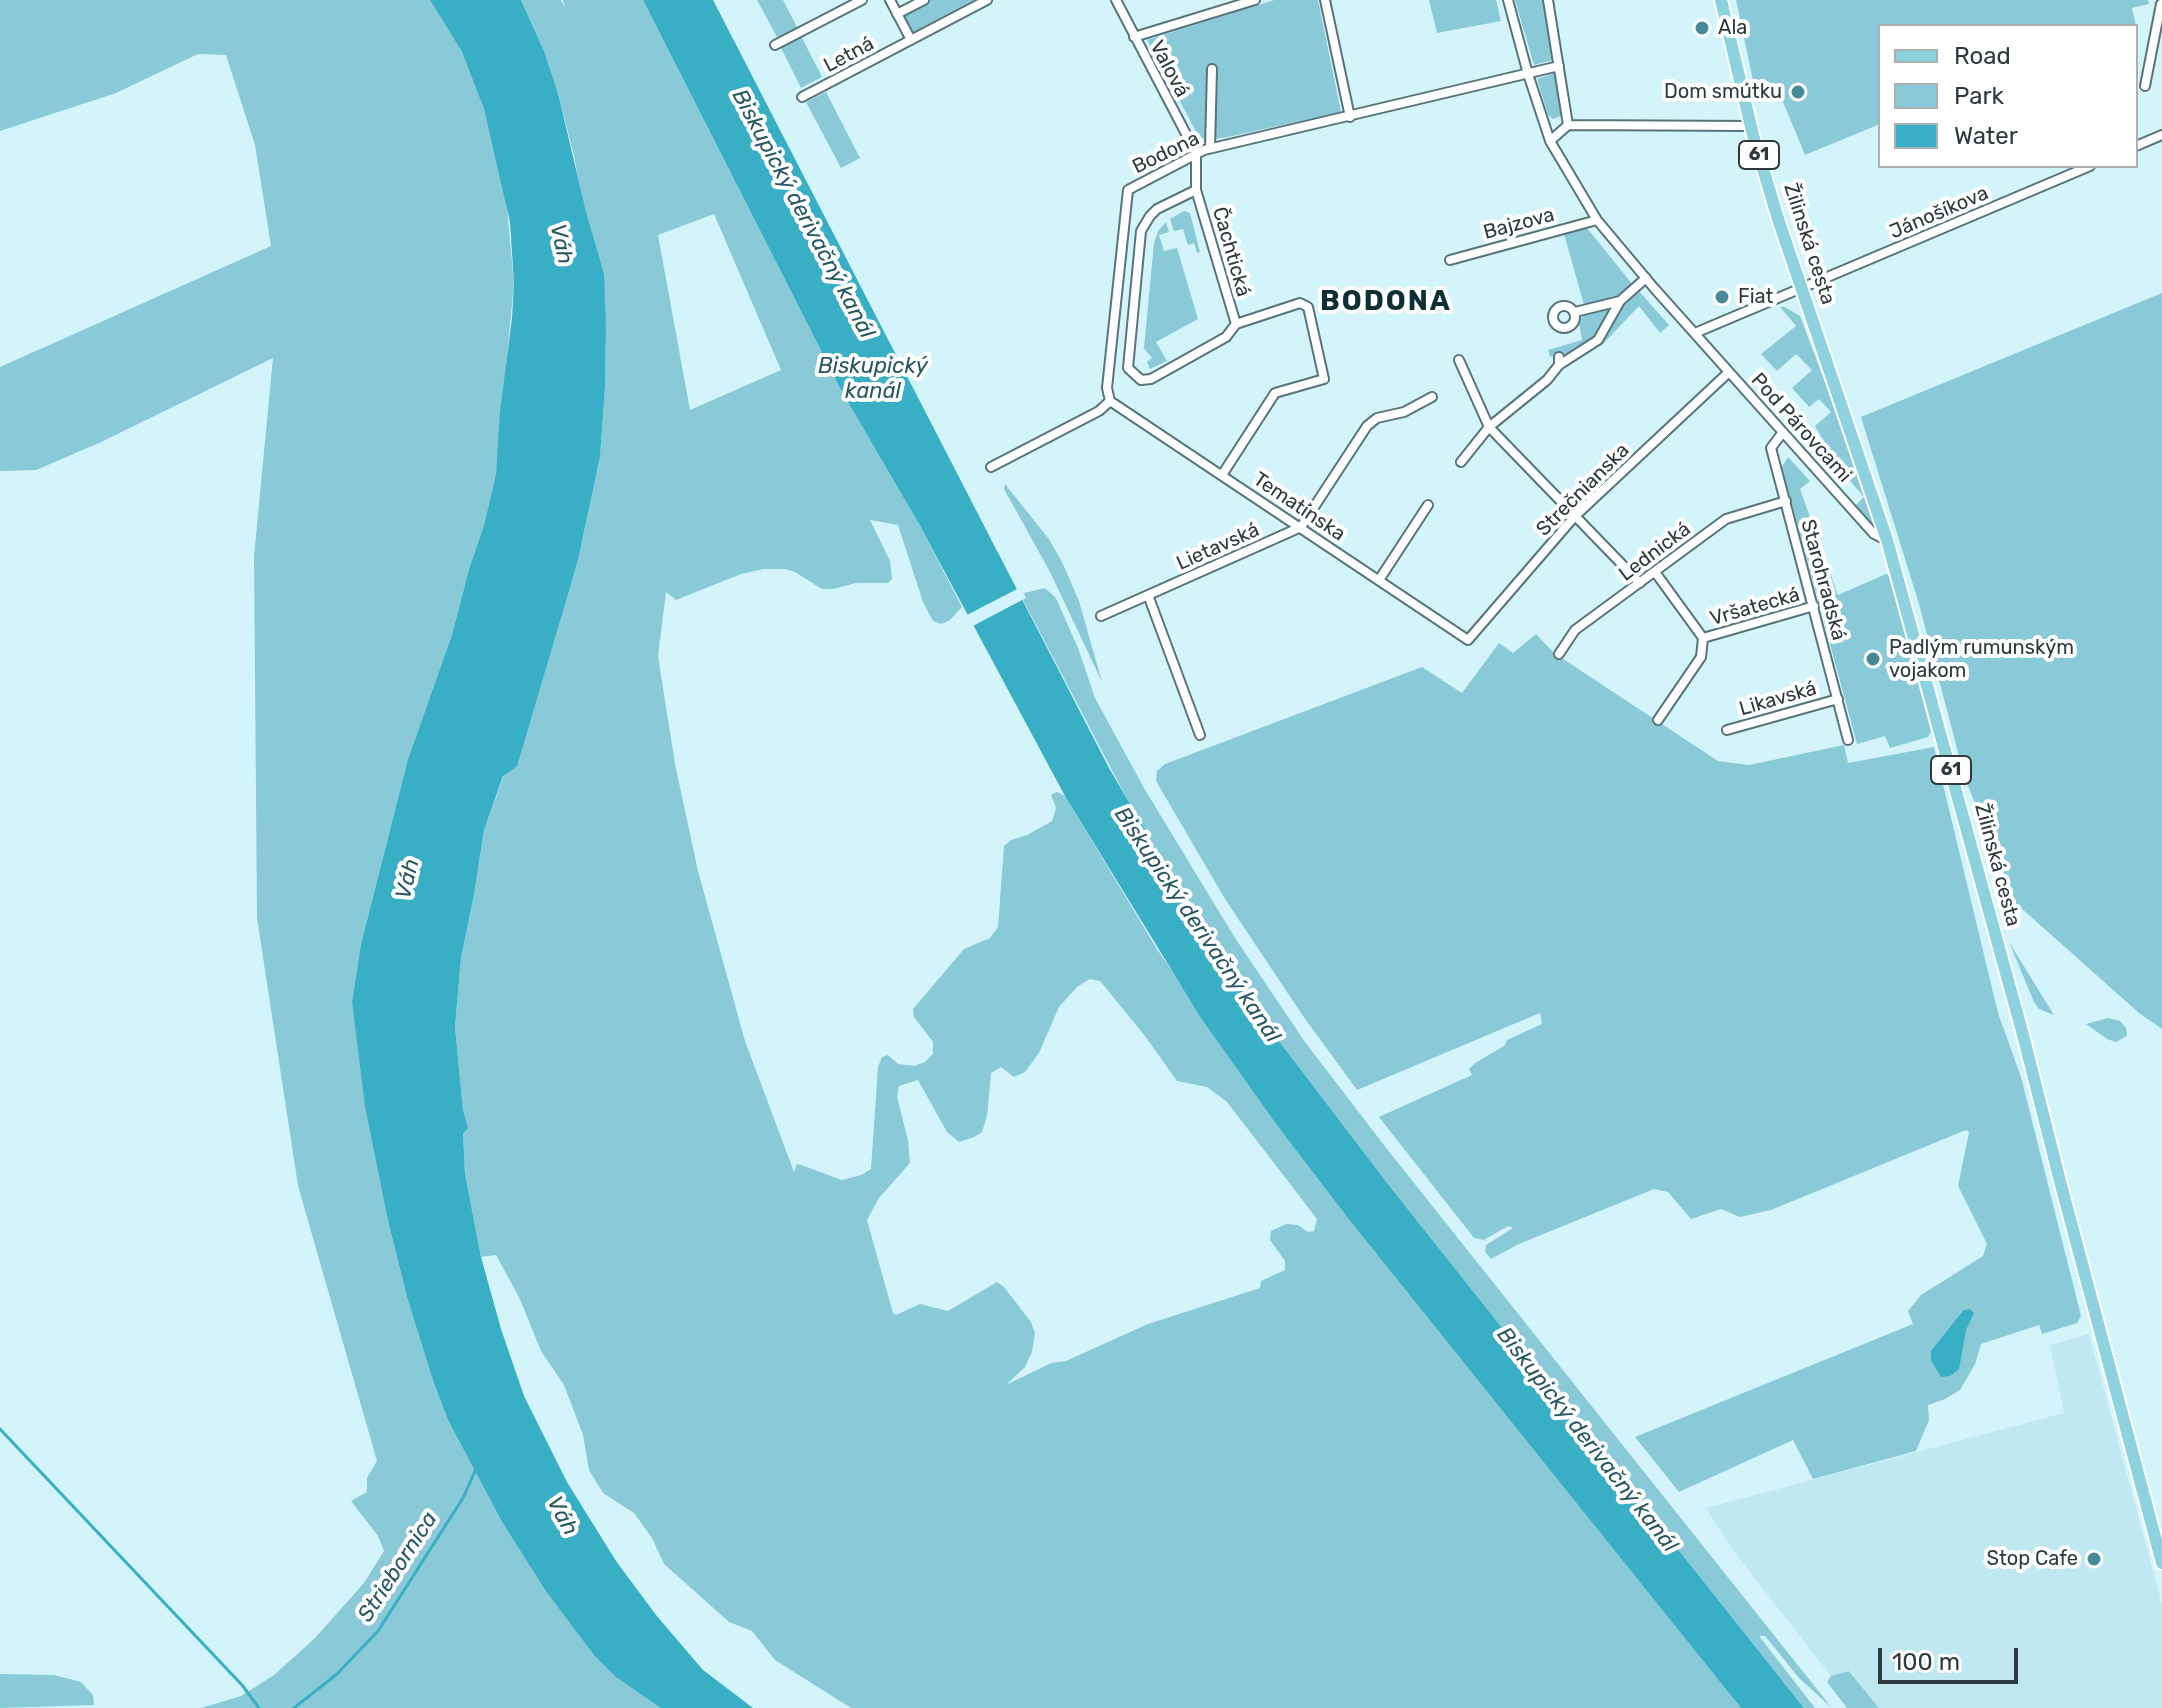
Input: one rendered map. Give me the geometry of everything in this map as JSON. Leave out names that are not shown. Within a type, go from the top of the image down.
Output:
[{"type":"main road","name":"Žilinská cesta","points":[[1721,0],[1751,126],[1802,290],[1887,540],[2023,1035],[2162,1563]]},
{"type":"street","points":[[775,45],[862,0]]},
{"type":"street","points":[[890,0],[911,40]]},
{"type":"street","points":[[897,14],[924,0]]},
{"type":"street","name":"Letná","points":[[802,97],[987,0]]},
{"type":"street","name":"Valová","points":[[1116,0],[1196,153]]},
{"type":"street","points":[[1134,37],[1255,0]]},
{"type":"street","points":[[1325,0],[1350,117]]},
{"type":"street","name":"Pod Párovcami","points":[[1508,0],[1550,141],[1597,220],[1874,534],[1887,540]]},
{"type":"street","points":[[1548,0],[1568,125]]},
{"type":"street","points":[[2145,86],[2161,2]]},
{"type":"street","name":"Bodona","points":[[1110,401],[1107,388],[1128,190],[1210,148],[1559,66]]},
{"type":"street","points":[[1210,148],[1212,69]]},
{"type":"street","points":[[1550,141],[1568,125],[1649,123],[1751,126]]},
{"type":"street","points":[[2138,145],[2162,135]]},
{"type":"street","name":"Čachtická","points":[[1196,153],[1196,190],[1236,324],[1226,337],[1151,379],[1141,380],[1128,368],[1141,231],[1157,209],[1196,190]]},
{"type":"street","name":"Jánošíkova","points":[[1802,290],[2085,168]]},
{"type":"street","name":"Bajzova","points":[[1450,260],[1597,220]]},
{"type":"street","points":[[1461,462],[1489,427],[1547,380],[1559,361],[1598,340],[1620,301],[1646,278]]},
{"type":"street","points":[[1695,333],[1802,290]]},
{"type":"street","points":[[1575,312],[1620,301]]},
{"type":"street","points":[[1222,475],[1275,393],[1324,379],[1308,307],[1300,303],[1236,324]]},
{"type":"street","points":[[1117,306],[1133,307]]},
{"type":"street","points":[[1459,360],[1489,427],[1640,583]]},
{"type":"street","name":"Strečnianska","points":[[1468,640],[1575,516],[1729,372]]},
{"type":"street","points":[[1301,527],[1367,426],[1377,418],[1404,412],[1432,397]]},
{"type":"street","points":[[991,467],[1099,411],[1110,401]]},
{"type":"street","name":"Tematínska","points":[[1110,401],[1468,640]]},
{"type":"street","name":"Starohradská","points":[[1783,432],[1771,448],[1848,740]]},
{"type":"street","name":"Lednická","points":[[1559,654],[1575,630],[1726,519],[1786,501]]},
{"type":"street","points":[[1379,580],[1428,505]]},
{"type":"street","name":"Lietavská","points":[[1101,616],[1301,527]]},
{"type":"street","points":[[1655,572],[1703,638]]},
{"type":"street","points":[[1148,595],[1200,735]]},
{"type":"street","name":"Vršatecká","points":[[1658,720],[1701,657],[1703,638],[1814,606]]},
{"type":"street","name":"Likavská","points":[[1727,730],[1838,699]]},
{"type":"shaded area","points":[[2089,1334],[2162,1604],[2162,1708],[1879,1708],[1850,1671],[1831,1676],[1732,1549],[1706,1508],[2064,1413],[2050,1345]]},
{"type":"green space","points":[[0,0],[430,0],[462,52],[473,80],[484,109],[506,197],[514,283],[496,474],[452,635],[408,759],[361,944],[352,1002],[389,1225],[407,1297],[449,1422],[502,1522],[545,1590],[594,1654],[661,1708],[201,1708],[241,1696],[274,1675],[314,1639],[364,1583],[384,1551],[378,1536],[351,1501],[367,1492],[367,1478],[377,1461],[298,1186],[257,918],[254,556],[273,358],[99,443],[36,470],[0,471],[0,367],[271,246],[255,145],[226,55],[198,54],[116,93],[0,131]]},
{"type":"green space","points":[[521,0],[561,0],[565,8],[563,0],[643,0],[842,392],[919,524],[962,607],[949,621],[941,624],[933,621],[923,602],[898,525],[870,520],[890,561],[892,579],[888,583],[856,583],[822,589],[795,572],[764,569],[741,574],[676,600],[666,592],[658,656],[675,764],[698,871],[745,1041],[794,1172],[797,1164],[842,1180],[871,1169],[878,1067],[882,1057],[888,1055],[898,1064],[914,1066],[925,1062],[933,1054],[933,1042],[914,1017],[913,1009],[964,949],[990,938],[998,927],[1004,846],[1052,821],[1056,808],[1051,795],[1057,792],[1065,796],[1157,949],[1279,1128],[1741,1708],[851,1708],[775,1660],[752,1631],[729,1622],[664,1564],[652,1538],[634,1513],[603,1493],[589,1470],[583,1435],[564,1385],[541,1351],[520,1299],[496,1255],[481,1257],[465,1174],[463,1134],[467,1128],[455,1027],[461,958],[484,830],[547,657],[578,560],[600,457],[606,328],[574,156],[544,51]],"holes":[[[714,214],[781,370],[690,410],[658,235]],[[1090,979],[1100,981],[1177,1081],[1207,1087],[1227,1102],[1317,1219],[1314,1231],[1308,1232],[1298,1225],[1286,1224],[1271,1231],[1270,1240],[1285,1261],[1285,1270],[1261,1281],[1260,1288],[1148,1324],[1066,1361],[1051,1363],[1006,1385],[1025,1367],[1032,1352],[1035,1333],[1031,1322],[1004,1287],[997,1282],[948,1311],[920,1304],[896,1315],[867,1220],[879,1198],[910,1163],[908,1140],[897,1097],[899,1086],[918,1080],[947,1132],[959,1142],[974,1137],[982,1132],[987,1116],[991,1073],[1001,1067],[1014,1077],[1025,1072],[1039,1053],[1059,1007],[1077,987]]]},
{"type":"green space","points":[[757,0],[783,0],[798,29],[778,39]]},
{"type":"green space","points":[[930,0],[974,0],[913,32],[903,14]]},
{"type":"green space","points":[[1274,0],[1318,0],[1341,112],[1228,137],[1207,140],[1199,137],[1147,40]]},
{"type":"green space","points":[[1429,0],[1496,0],[1501,21],[1437,33]]},
{"type":"green space","points":[[1515,0],[1544,0],[1553,60],[1534,65]]},
{"type":"green space","points":[[1736,0],[2148,0],[2149,4],[2132,8],[2136,24],[1878,24],[1878,125],[1805,155],[1776,85],[1767,81],[1754,85]]},
{"type":"green space","points":[[801,36],[822,77],[801,88],[780,46]]},
{"type":"green space","points":[[1555,73],[1562,111],[1561,116],[1553,119],[1548,115],[1537,79]]},
{"type":"green space","points":[[826,92],[860,158],[841,168],[806,102]]},
{"type":"green space","points":[[1184,211],[1190,213],[1200,252],[1197,253],[1194,243],[1188,245],[1183,229],[1174,231],[1170,219]]},
{"type":"green space","points":[[1166,222],[1169,232],[1159,235],[1164,251],[1177,248],[1198,319],[1156,342],[1167,361],[1150,369],[1147,362],[1152,358],[1144,348],[1154,243],[1158,231]]},
{"type":"green space","points":[[1587,228],[1633,285],[1618,297],[1584,305],[1564,234]]},
{"type":"green space","points":[[1638,290],[1669,325],[1660,333],[1639,306],[1601,346],[1599,343],[1627,300]]},
{"type":"green space","points":[[2162,293],[2162,1029],[2139,1013],[2012,900],[1964,775],[1919,604],[1861,417]]},
{"type":"green space","points":[[1617,305],[1596,339],[1584,349],[1550,357],[1548,350],[1582,340],[1579,323],[1584,313]]},
{"type":"green space","points":[[1780,307],[1800,316],[1868,495],[1877,529],[1856,505],[1864,497],[1829,457],[1824,462],[1821,459],[1823,440],[1815,426],[1831,412],[1819,399],[1809,407],[1792,388],[1812,370],[1796,354],[1777,371],[1761,354],[1796,326]]},
{"type":"green space","points":[[1788,457],[1810,481],[1800,489],[1838,595],[1886,574],[1890,576],[1931,731],[1928,737],[1890,748],[1885,736],[1857,744],[1782,467]]},
{"type":"green space","points":[[1005,484],[1049,539],[1063,564],[1079,601],[1102,682],[1050,572],[1004,489]]},
{"type":"green space","points":[[1045,588],[1056,598],[1095,698],[1144,788],[1235,938],[1305,1042],[1832,1708],[1799,1678],[1765,1636],[1759,1636],[1815,1708],[1804,1708],[1391,1188],[1269,1028],[1138,820],[1020,594]]},
{"type":"green space","points":[[1536,634],[1554,653],[1718,761],[1749,765],[1844,745],[1848,763],[1934,747],[1998,1013],[2021,1077],[2081,1316],[2077,1323],[2042,1334],[2039,1325],[1981,1344],[1975,1364],[1960,1390],[1928,1405],[1929,1420],[1916,1451],[1813,1479],[1793,1440],[1679,1492],[1635,1437],[1913,1324],[1908,1311],[1921,1295],[1983,1256],[1987,1244],[1958,1186],[1969,1132],[1966,1130],[1771,1210],[1740,1217],[1721,1209],[1691,1219],[1668,1192],[1654,1189],[1519,1244],[1491,1259],[1485,1252],[1486,1245],[1513,1228],[1508,1226],[1484,1240],[1474,1238],[1379,1117],[1472,1075],[1469,1069],[1475,1063],[1504,1046],[1507,1040],[1542,1024],[1540,1013],[1357,1090],[1225,899],[1156,781],[1157,771],[1165,764],[1422,667],[1462,693],[1499,643],[1513,653]]},
{"type":"green space","points":[[2009,942],[2054,1015],[2039,1009],[2034,1002]]},
{"type":"green space","points":[[2108,1018],[2120,1021],[2126,1028],[2127,1036],[2116,1042],[2086,1024]]},
{"type":"green space","points":[[1849,1671],[1879,1708],[1847,1708],[1827,1682],[1831,1676]]},
{"type":"green space","points":[[0,1674],[54,1675],[81,1682],[93,1695],[94,1705],[0,1708]]},
{"type":"water","name":"Váh","points":[[430,0],[521,0],[544,51],[558,93],[604,274],[606,328],[600,457],[578,560],[517,766],[503,776],[484,830],[461,958],[455,1027],[463,1110],[468,1128],[463,1134],[465,1174],[481,1257],[501,1329],[524,1396],[567,1482],[616,1561],[656,1615],[703,1670],[753,1708],[661,1708],[616,1677],[594,1655],[545,1590],[502,1522],[449,1422],[434,1383],[407,1297],[389,1225],[365,1106],[352,1002],[361,944],[408,759],[452,635],[484,525],[496,474],[512,318],[514,283],[510,222],[484,109],[462,52]]},
{"type":"water","name":"Biskupický kanál","points":[[643,0],[713,0],[1109,768],[1180,890],[1269,1028],[1391,1188],[1804,1708],[1741,1708],[1352,1223],[1279,1128],[1201,1018],[1065,796],[919,524],[842,392]]},
{"type":"water","points":[[1970,1309],[1974,1313],[1966,1330],[1959,1369],[1950,1376],[1941,1377],[1931,1360],[1931,1351],[1964,1310]]},
{"type":"pier","points":[[1021,587],[1026,598],[969,628],[963,617]]},
{"type":"waterway","points":[[0,1429],[242,1685],[259,1708]]},
{"type":"waterway","name":"Striebornica","points":[[294,1708],[337,1674],[378,1631],[463,1498],[476,1469]]},
{"type":"place","name":"Ala","points":[[1702,28]]},
{"type":"place","name":"Dom smútku","points":[[1798,92]]},
{"type":"place","name":"Fiat","points":[[1722,297]]},
{"type":"place","name":"Padlým rumunským vojakom","points":[[1873,659]]},
{"type":"place","name":"Stop Cafe","points":[[2094,1559]]},
{"type":"district","name":"BODONA","points":[[1386,302]]},
{"type":"water label","name":"Biskupický derivačný kanál","points":[[803,214]]},
{"type":"water label","name":"Biskupický derivačný kanál","points":[[1197,925]]},
{"type":"water label","name":"Biskupický derivačný kanál","points":[[1587,1440]]}]
